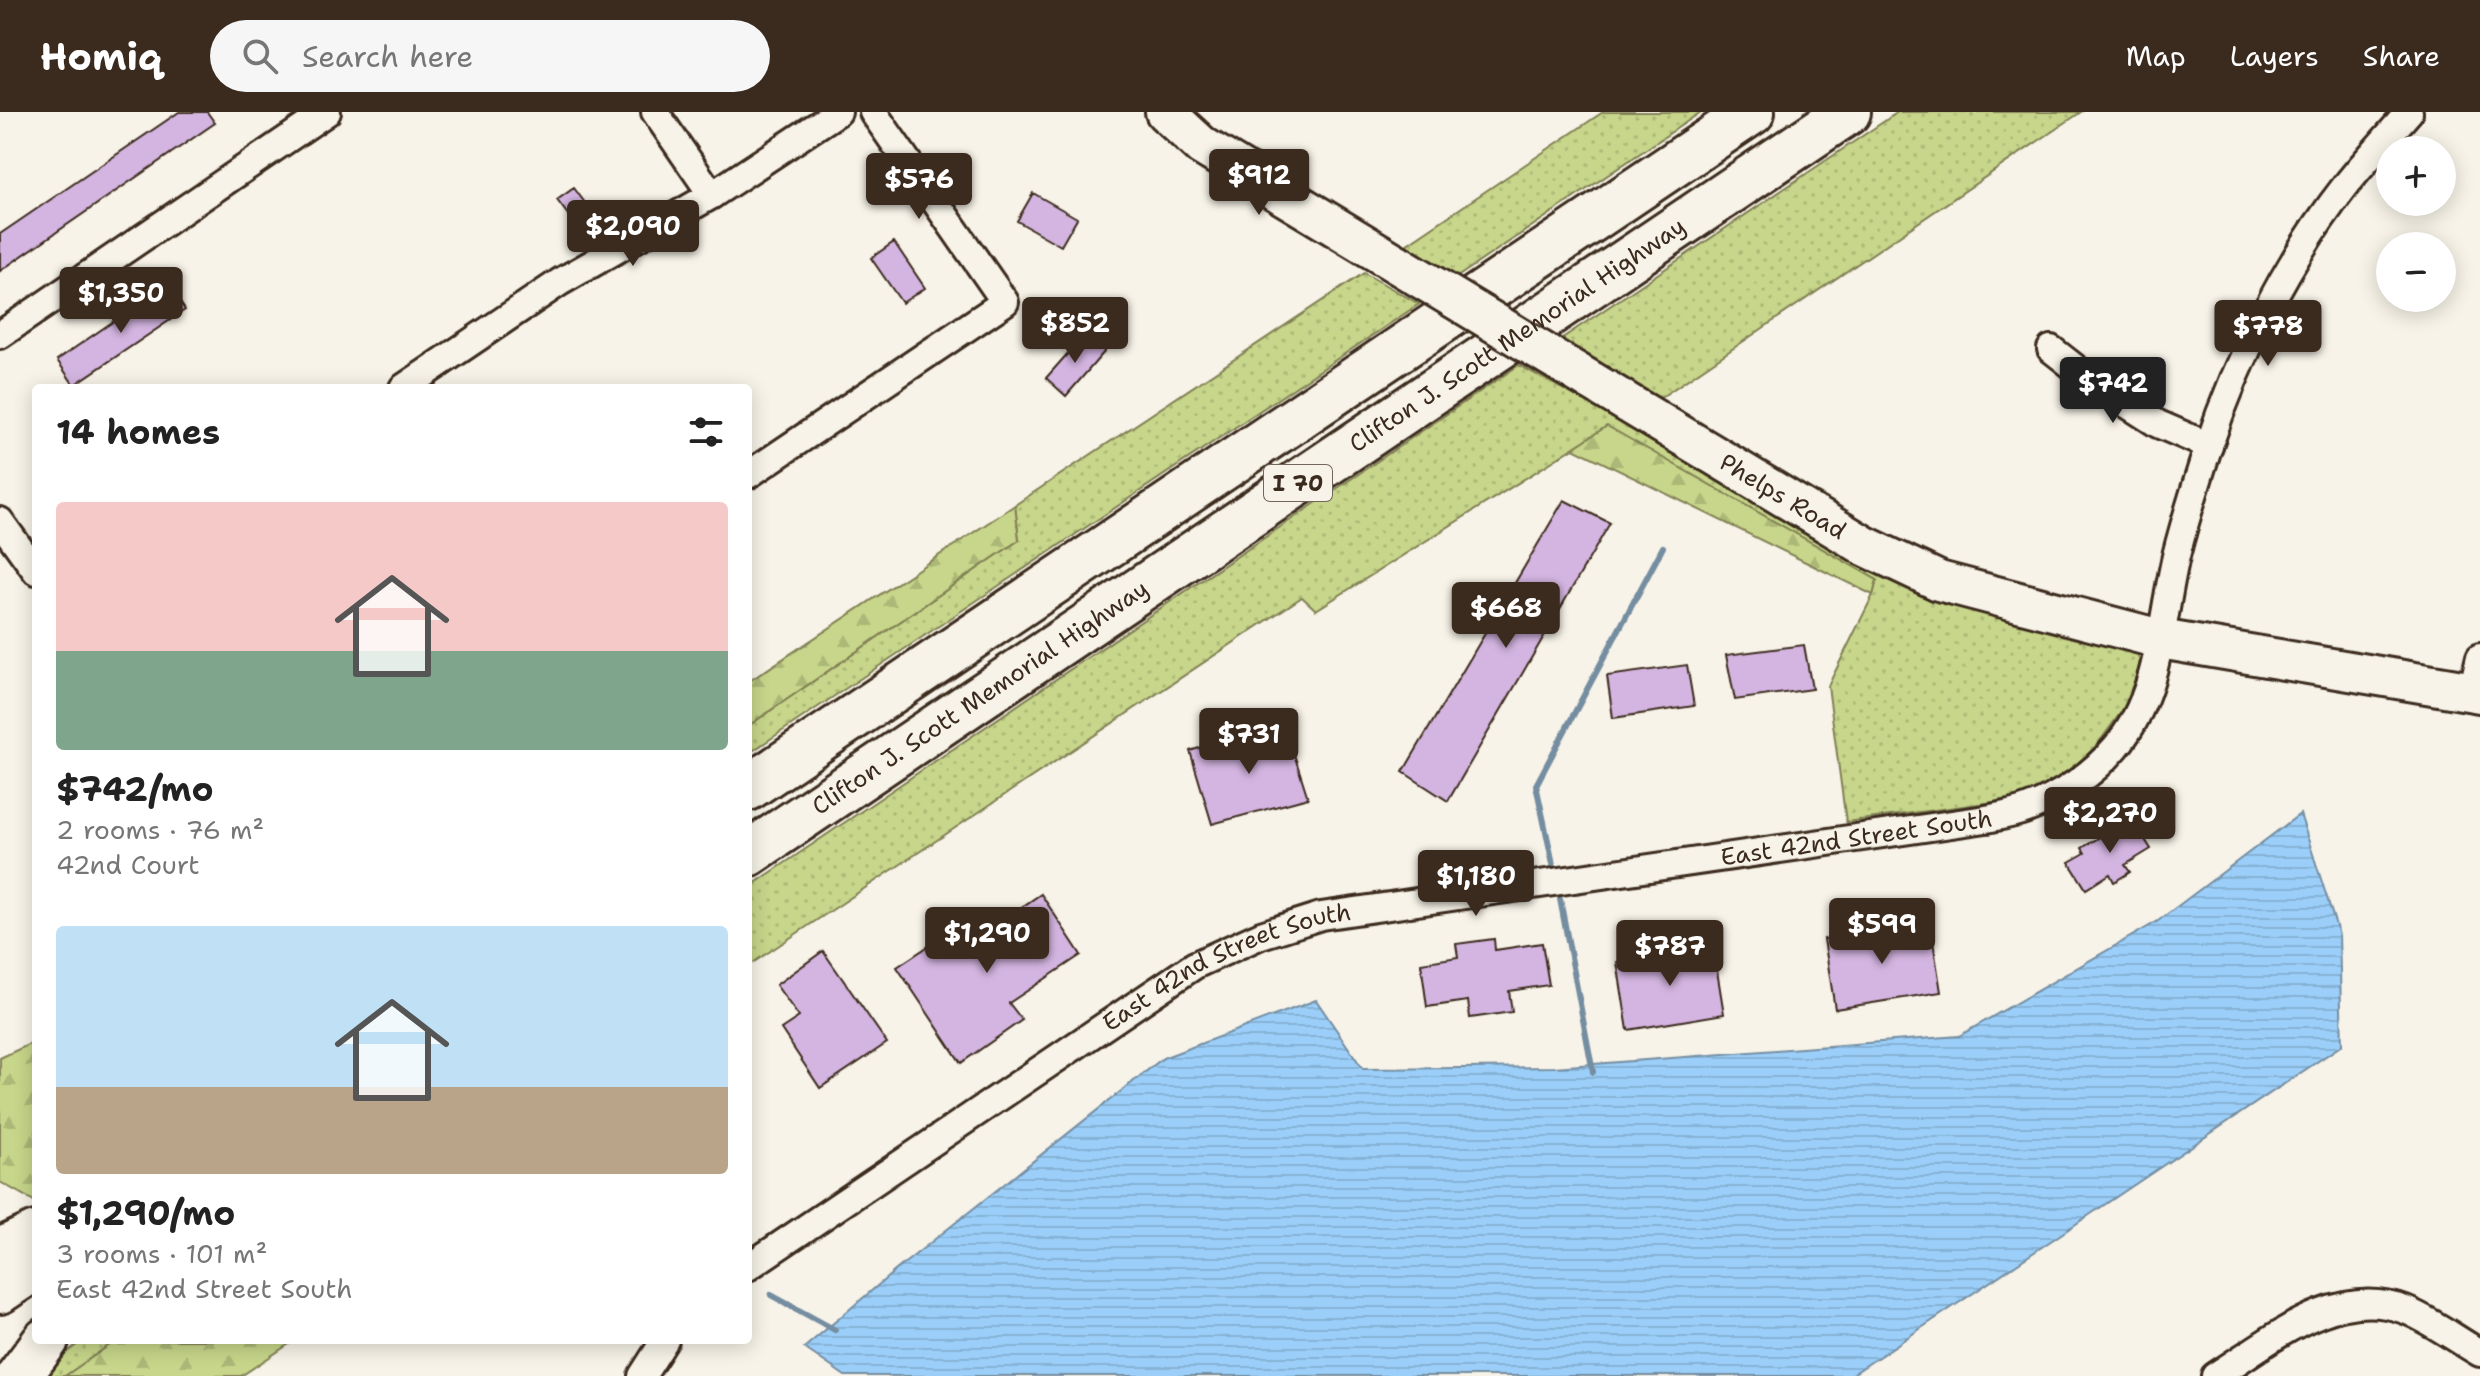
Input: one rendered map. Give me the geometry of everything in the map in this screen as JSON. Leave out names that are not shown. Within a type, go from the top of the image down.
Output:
[{"type":"highway","name":"I 70","points":[[752,785],[1752,112]]},
{"type":"highway","name":"Clifton J. Scott Memorial Highway","points":[[752,851],[1848,112]]},
{"type":"highway","points":[[0,1251],[32,1236]]},
{"type":"highway","points":[[0,1291],[32,1270]]},
{"type":"highway","points":[[0,1359],[32,1337]]},
{"type":"highway","points":[[19,1376],[43,1344]]},
{"type":"street","points":[[0,335],[327,112]]},
{"type":"street","points":[[655,112],[712,195]]},
{"type":"street","points":[[409,384],[560,282],[712,195],[838,112]]},
{"type":"street","points":[[752,472],[1005,302],[873,112]]},
{"type":"street","name":"Phelps Road","points":[[1165,112],[1202,146],[1865,546],[1939,581],[2160,639],[2477,680]]},
{"type":"street","name":"East 42nd Street South","points":[[752,1264],[1195,965],[1261,935],[1321,916],[1971,821],[2028,809],[2076,785],[2117,747],[2144,701],[2177,553],[2209,446],[2234,381],[2265,315],[2301,252],[2345,186],[2409,112]]},
{"type":"street","points":[[2051,349],[2097,385],[2158,424],[2209,446]]},
{"type":"street","points":[[0,521],[32,565]]},
{"type":"street","points":[[2215,1376],[2320,1311],[2358,1302],[2405,1310],[2480,1353]]},
{"type":"street","points":[[642,1376],[662,1344]]},
{"type":"green space","points":[[1603,112],[1701,112],[1457,277],[1403,247]]},
{"type":"green space","points":[[1898,112],[2081,112],[1660,398],[1561,339]]},
{"type":"green space","points":[[1364,273],[1419,304],[752,751],[752,723],[1019,540],[1015,505]]},
{"type":"green space","points":[[1519,365],[1867,556],[2136,644],[2140,665],[2124,708],[2097,745],[2067,774],[2035,791],[2008,800],[1846,822],[1828,686],[1873,595],[1877,580],[1607,427],[1316,610],[1302,597],[752,963],[752,885]]},
{"type":"green space","points":[[1607,426],[1877,580],[1873,595],[1573,448]]},
{"type":"green space","points":[[1015,505],[1019,540],[752,723],[752,679]]},
{"type":"green space","points":[[32,1043],[32,1200],[0,1182],[0,1058]]},
{"type":"green space","points":[[78,1344],[111,1344],[65,1376],[36,1376]]},
{"type":"green space","points":[[111,1344],[289,1344],[241,1376],[65,1376]]},
{"type":"water","points":[[2300,814],[2339,935],[2342,1045],[1850,1376],[845,1376],[804,1348],[896,1270],[1163,1058],[1316,1000],[1363,1069],[1554,1067],[1959,1036],[2158,921]]},
{"type":"building","points":[[179,112],[207,112],[215,123],[0,271],[0,234]]},
{"type":"building","points":[[574,188],[594,215],[577,227],[557,200]]},
{"type":"building","points":[[1033,193],[1077,218],[1061,246],[1017,221]]},
{"type":"building","points":[[894,242],[925,288],[902,303],[871,258]]},
{"type":"building","points":[[168,284],[185,310],[75,384],[57,360]]},
{"type":"building","points":[[1085,334],[1105,351],[1066,396],[1046,378]]},
{"type":"building","points":[[1564,500],[1610,523],[1448,801],[1403,772]]},
{"type":"building","points":[[1804,645],[1812,689],[1735,700],[1726,655]]},
{"type":"building","points":[[1687,665],[1694,706],[1613,718],[1607,676]]},
{"type":"building","points":[[1285,726],[1308,798],[1212,824],[1190,751],[1221,741],[1223,749]]},
{"type":"building","points":[[2133,821],[2151,849],[2125,865],[2130,872],[2114,882],[2110,874],[2086,889],[2069,862],[2085,853],[2082,848]]},
{"type":"building","points":[[1041,894],[1081,955],[1009,1003],[1022,1020],[961,1063],[897,967],[959,926],[970,942]]},
{"type":"building","points":[[1930,922],[1941,992],[1835,1009],[1824,939]]},
{"type":"building","points":[[1494,939],[1495,950],[1542,943],[1549,985],[1509,991],[1512,1012],[1470,1018],[1468,1001],[1427,1007],[1421,963],[1458,957],[1456,944]]},
{"type":"building","points":[[1713,946],[1724,1014],[1628,1030],[1617,962]]},
{"type":"building","points":[[823,951],[887,1043],[820,1088],[781,1029],[799,1017],[776,985]]},
{"type":"waterway","points":[[1553,864],[1536,785],[1663,547]]},
{"type":"waterway","points":[[1560,899],[1593,1072]]},
{"type":"waterway","points":[[771,1295],[835,1330]]}]
